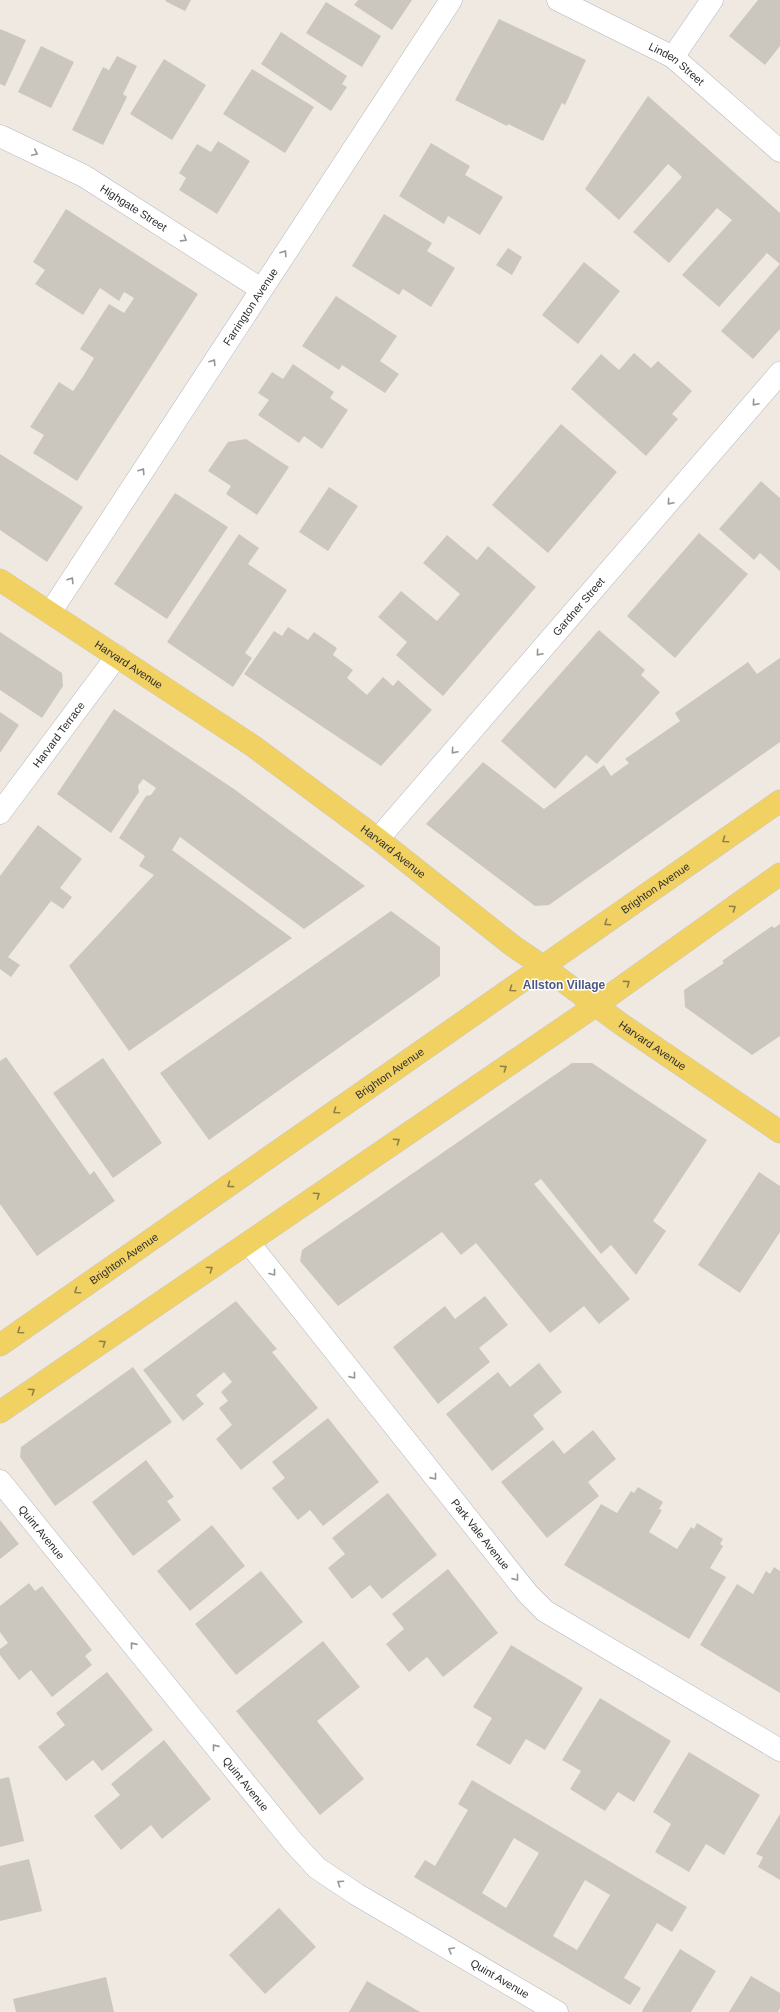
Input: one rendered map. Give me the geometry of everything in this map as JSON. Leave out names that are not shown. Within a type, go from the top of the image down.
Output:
[{"type":"main road","name":"Harvard Avenue","points":[[0,580],[253,746],[378,839],[513,946],[544,967],[595,1006],[780,1132]]},
{"type":"main road","name":"Brighton Avenue","points":[[0,1345],[780,801]]},
{"type":"main road","points":[[0,1412],[595,1006],[780,874]]},
{"type":"street","name":"Farrington Avenue","points":[[50,613],[451,0]]},
{"type":"street","name":"Linden Street","points":[[558,0],[672,56],[780,151]]},
{"type":"street","points":[[672,56],[712,0]]},
{"type":"street","name":"Highgate Street","points":[[0,136],[84,176],[261,289]]},
{"type":"street","name":"Gardner Street","points":[[378,839],[780,374]]},
{"type":"street","name":"Harvard Terrace","points":[[0,813],[117,656]]},
{"type":"street","name":"Park Vale Avenue","points":[[249,1243],[528,1594],[545,1611],[780,1750]]},
{"type":"street","name":"Quint Avenue","points":[[0,1481],[288,1836],[317,1868],[368,1901],[557,2012]]},
{"type":"building","points":[[191,0],[185,11],[165,1]]},
{"type":"building","points":[[358,0],[412,0],[392,30],[354,5]]},
{"type":"building","points":[[758,0],[780,0],[780,46],[765,65],[729,36]]},
{"type":"building","points":[[326,2],[381,36],[362,67],[306,33]]},
{"type":"building","points":[[499,19],[586,60],[565,105],[562,103],[543,141],[508,124],[507,126],[455,100]]},
{"type":"building","points":[[0,29],[26,40],[5,86],[0,84]]},
{"type":"building","points":[[281,32],[347,76],[342,84],[347,87],[331,111],[261,64]]},
{"type":"building","points":[[41,46],[74,62],[51,108],[18,92]]},
{"type":"building","points":[[117,56],[137,66],[123,94],[127,97],[103,145],[72,130],[103,67],[109,70]]},
{"type":"building","points":[[164,59],[206,85],[172,140],[130,114]]},
{"type":"building","points":[[252,69],[314,107],[285,153],[223,114]]},
{"type":"building","points":[[648,96],[780,213],[780,264],[767,253],[719,307],[682,275],[732,220],[717,208],[669,263],[633,232],[682,177],[675,170],[668,164],[619,220],[585,189]]},
{"type":"building","points":[[218,141],[250,161],[217,214],[179,190],[186,178],[179,173],[197,144],[211,152]]},
{"type":"building","points":[[431,143],[470,166],[465,175],[503,197],[480,235],[448,216],[444,224],[399,196]]},
{"type":"building","points":[[66,209],[198,294],[77,481],[33,453],[44,435],[30,427],[59,382],[73,391],[84,375],[94,358],[80,349],[109,304],[124,313],[134,298],[124,292],[119,301],[100,288],[83,315],[35,284],[45,270],[33,262]]},
{"type":"building","points":[[384,214],[432,243],[427,251],[455,268],[431,307],[403,289],[399,295],[352,266]]},
{"type":"building","points":[[508,248],[522,257],[512,275],[496,265]]},
{"type":"building","points":[[584,262],[620,291],[578,344],[542,315]]},
{"type":"building","points":[[780,264],[780,329],[753,359],[721,331]]},
{"type":"building","points":[[336,296],[397,336],[380,361],[399,374],[385,393],[342,365],[339,370],[302,346]]},
{"type":"building","points":[[634,353],[651,368],[658,361],[692,391],[672,414],[678,419],[646,456],[571,389],[601,354],[619,370]]},
{"type":"building","points":[[293,364],[334,392],[330,398],[348,410],[322,449],[304,436],[299,443],[258,415],[269,400],[258,393],[272,372],[283,379]]},
{"type":"building","points":[[561,424],[617,472],[548,553],[492,505]]},
{"type":"building","points":[[246,439],[289,467],[257,515],[226,494],[231,486],[208,471],[228,442]]},
{"type":"building","points":[[0,454],[83,507],[47,562],[0,530]]},
{"type":"building","points":[[761,481],[780,498],[780,571],[760,553],[754,560],[719,529]]},
{"type":"building","points":[[329,487],[358,506],[328,551],[299,532]]},
{"type":"building","points":[[175,493],[228,527],[167,619],[114,584]]},
{"type":"building","points":[[699,533],[748,574],[675,658],[627,616]]},
{"type":"building","points":[[239,534],[259,548],[248,564],[287,590],[245,653],[252,658],[233,687],[167,642]]},
{"type":"building","points":[[447,535],[477,560],[488,546],[536,587],[443,696],[396,655],[407,642],[378,617],[401,591],[437,621],[460,594],[423,563]]},
{"type":"building","points":[[288,627],[308,640],[314,632],[337,648],[333,655],[353,670],[347,678],[367,695],[383,677],[393,686],[398,680],[432,710],[381,766],[244,674],[274,631],[282,636]]},
{"type":"building","points":[[599,630],[645,670],[641,675],[660,692],[597,764],[586,755],[555,789],[501,741]]},
{"type":"building","points":[[0,632],[62,673],[63,686],[42,718],[0,690]]},
{"type":"building","points":[[780,658],[780,742],[549,905],[535,906],[426,824],[483,762],[544,809],[604,765],[611,776],[629,763],[625,759],[680,721],[675,713],[748,662],[757,674]]},
{"type":"building","points":[[114,709],[234,789],[365,886],[304,929],[180,837],[172,850],[292,938],[129,1051],[69,966],[154,875],[139,866],[145,856],[119,838],[146,796],[151,795],[156,788],[143,779],[138,786],[139,792],[111,833],[57,794]]},
{"type":"building","points":[[0,712],[19,725],[0,753]]},
{"type":"building","points":[[38,825],[82,859],[60,888],[72,897],[63,909],[51,901],[8,957],[20,965],[11,977],[0,969],[0,876]]},
{"type":"building","points":[[391,911],[440,947],[440,976],[209,1140],[160,1073]]},
{"type":"building","points":[[780,924],[780,1036],[752,1055],[685,1007],[684,990],[724,963],[722,961],[772,926],[774,928]]},
{"type":"building","points":[[6,1057],[90,1175],[94,1171],[115,1201],[37,1256],[0,1204],[0,1061]]},
{"type":"building","points":[[103,1058],[162,1143],[113,1178],[53,1093]]},
{"type":"building","points":[[572,1063],[592,1063],[707,1140],[653,1221],[666,1231],[636,1275],[611,1245],[601,1254],[541,1179],[534,1184],[630,1299],[599,1324],[584,1306],[550,1333],[476,1243],[461,1255],[442,1232],[338,1306],[300,1261],[302,1250]]},
{"type":"building","points":[[759,1172],[780,1186],[780,1232],[740,1293],[698,1265]]},
{"type":"building","points":[[485,1296],[508,1325],[479,1348],[490,1362],[438,1404],[393,1347],[445,1306],[455,1319]]},
{"type":"building","points":[[236,1301],[277,1349],[272,1352],[318,1408],[241,1470],[216,1439],[232,1425],[219,1408],[228,1401],[221,1392],[232,1382],[224,1372],[196,1395],[204,1404],[183,1421],[143,1370]]},
{"type":"building","points":[[539,1363],[562,1392],[533,1415],[544,1429],[492,1471],[446,1414],[498,1372],[510,1387]]},
{"type":"building","points":[[133,1367],[172,1422],[55,1506],[20,1457],[21,1447]]},
{"type":"building","points":[[328,1418],[379,1482],[323,1526],[310,1510],[298,1520],[272,1488],[285,1478],[272,1462]]},
{"type":"building","points":[[593,1430],[616,1459],[588,1482],[599,1496],[547,1538],[501,1482],[553,1440],[564,1454]]},
{"type":"building","points":[[146,1460],[174,1497],[167,1501],[181,1520],[133,1556],[92,1502]]},
{"type":"building","points":[[638,1487],[663,1502],[659,1509],[662,1510],[649,1532],[677,1549],[691,1527],[694,1529],[697,1523],[723,1539],[720,1544],[723,1546],[710,1568],[726,1577],[689,1639],[564,1565],[601,1504],[617,1513],[631,1491],[634,1493]]},
{"type":"building","points":[[388,1493],[437,1555],[382,1599],[370,1585],[352,1599],[328,1568],[345,1554],[332,1538]]},
{"type":"building","points":[[0,1520],[19,1544],[0,1559]]},
{"type":"building","points":[[212,1525],[245,1566],[190,1611],[157,1571]]},
{"type":"building","points":[[774,1567],[780,1571],[780,1693],[700,1645],[737,1584],[753,1594],[766,1571],[770,1574]]},
{"type":"building","points":[[448,1569],[498,1633],[443,1677],[427,1657],[409,1672],[386,1644],[404,1629],[392,1614]]},
{"type":"building","points":[[261,1571],[303,1622],[236,1675],[195,1624]]},
{"type":"building","points":[[29,1583],[35,1591],[42,1586],[92,1650],[85,1656],[92,1665],[52,1697],[31,1670],[19,1680],[0,1655],[0,1649],[8,1643],[0,1632],[0,1606]]},
{"type":"building","points":[[323,1641],[360,1687],[317,1721],[364,1779],[320,1815],[236,1711]]},
{"type":"building","points":[[511,1645],[583,1688],[545,1750],[526,1739],[510,1765],[476,1745],[492,1718],[473,1707]]},
{"type":"building","points":[[107,1672],[153,1730],[102,1771],[93,1760],[66,1781],[38,1747],[65,1725],[56,1713]]},
{"type":"building","points":[[600,1698],[671,1741],[634,1802],[618,1792],[605,1811],[570,1789],[581,1771],[562,1760]]},
{"type":"building","points":[[164,1740],[211,1799],[162,1839],[151,1825],[121,1850],[94,1816],[120,1795],[111,1784]]},
{"type":"building","points":[[689,1752],[760,1795],[724,1855],[706,1844],[689,1872],[655,1852],[671,1824],[653,1812]]},
{"type":"building","points":[[9,1777],[24,1841],[0,1847],[0,1779]]},
{"type":"building","points":[[472,1780],[687,1907],[672,1932],[657,1923],[624,1978],[641,1988],[630,2005],[414,1877],[425,1860],[435,1866],[468,1810],[458,1804]],"holes":[[[514,1838],[539,1853],[506,1908],[482,1893]],[[585,1880],[610,1895],[577,1950],[553,1936]]]},
{"type":"building","points":[[780,1814],[780,1880],[758,1867],[763,1857],[756,1854]]},
{"type":"building","points":[[29,1859],[42,1911],[0,1921],[0,1866]]},
{"type":"building","points":[[279,1908],[316,1947],[265,1994],[229,1955]]},
{"type":"building","points":[[680,1949],[716,1971],[691,2012],[643,2012],[642,2011]]},
{"type":"building","points":[[751,1976],[780,1993],[780,2008],[778,2012],[729,2012]]},
{"type":"building","points":[[106,1977],[114,2012],[16,2012],[13,1999]]},
{"type":"building","points":[[367,1981],[420,2012],[349,2012]]},
{"type":"district","name":"Allston Village","points":[[564,985]]}]
